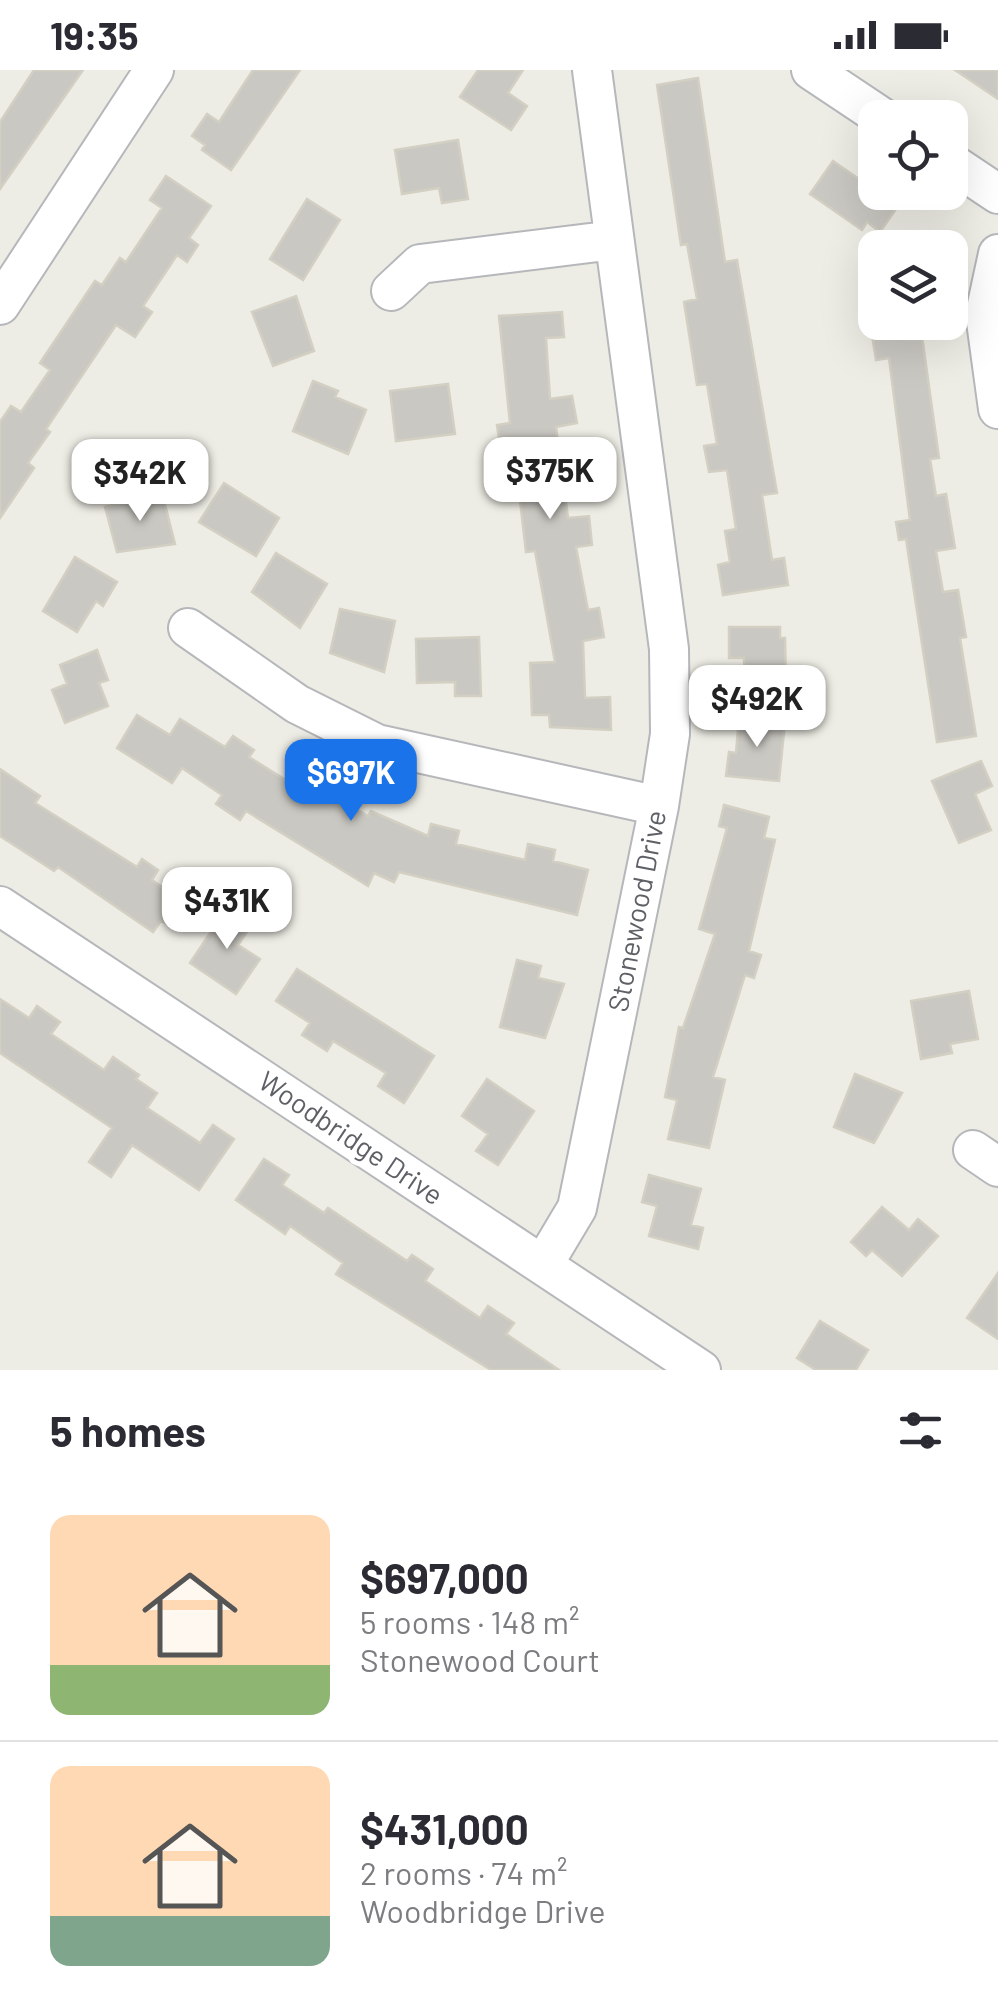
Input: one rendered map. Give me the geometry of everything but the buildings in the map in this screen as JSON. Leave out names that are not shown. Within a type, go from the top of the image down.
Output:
[{"type":"street","points":[[0,304],[154,70]]},
{"type":"street","name":"Stonewood Drive","points":[[543,1265],[577,1208],[659,806],[670,734],[670,649],[592,70]]},
{"type":"street","points":[[811,70],[858,101]]},
{"type":"street","points":[[968,174],[998,194]]},
{"type":"street","points":[[391,290],[420,264],[614,240]]},
{"type":"street","points":[[998,254],[985,314],[998,409]]},
{"type":"street","points":[[188,628],[296,704],[376,744],[659,806]]},
{"type":"street","name":"Woodbridge Drive","points":[[0,906],[701,1370]]}]
